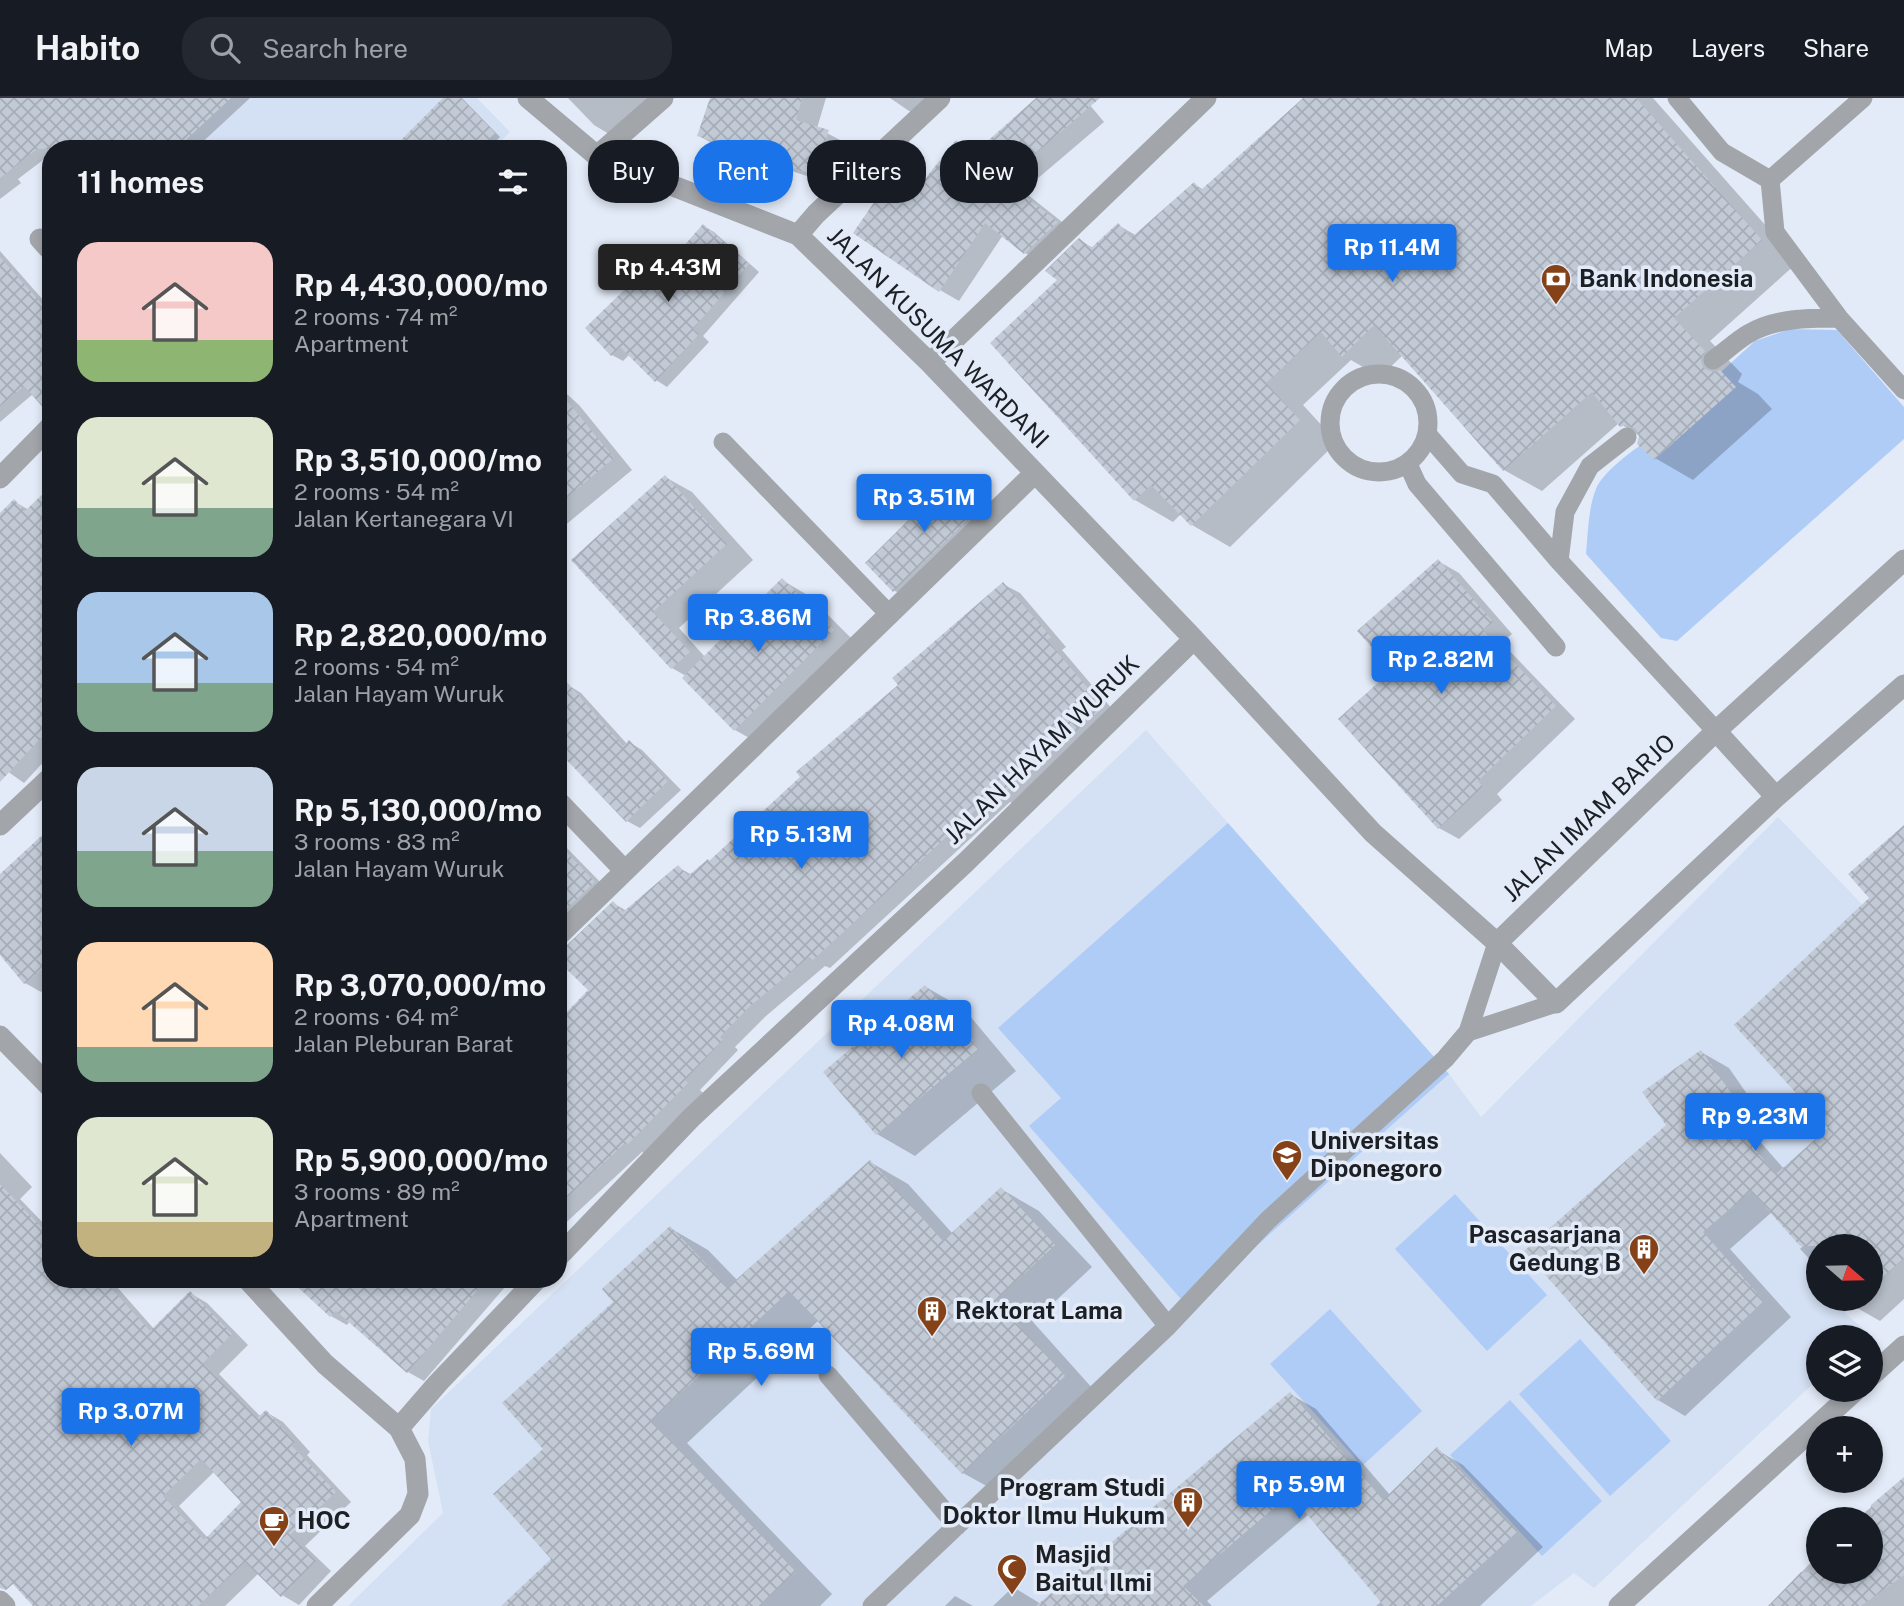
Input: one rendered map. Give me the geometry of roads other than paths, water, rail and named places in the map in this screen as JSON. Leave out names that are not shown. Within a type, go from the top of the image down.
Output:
[{"type":"street","name":"JALAN KUSUMA WARDANI","points":[[528,98],[588,148]]},
{"type":"street","points":[[615,140],[663,98]]},
{"type":"street","points":[[798,235],[816,214],[940,98]]},
{"type":"street","points":[[930,363],[1206,98]]},
{"type":"street","name":"JALAN KUSUMA WARDANI","points":[[679,188],[798,235],[930,363],[1194,639]]},
{"type":"street","points":[[0,478],[42,435]]},
{"type":"street","points":[[567,927],[1035,473]]},
{"type":"street","name":"JALAN IMAM BARJO","points":[[1497,943],[1716,732],[1904,560]]},
{"type":"street","points":[[1194,639],[1373,833],[1497,943],[1556,1003],[1776,797],[1904,685]]},
{"type":"street","name":"JALAN HAYAM WURUK","points":[[567,1248],[692,1117],[967,862],[1194,639]]},
{"type":"street","points":[[1716,732],[1776,797]]},
{"type":"street","points":[[0,825],[42,785]]},
{"type":"street","points":[[567,810],[625,871]]},
{"type":"street","points":[[0,1036],[42,1079]]},
{"type":"street","points":[[255,1288],[326,1364],[399,1428],[415,1459],[418,1494],[410,1515],[317,1606]]},
{"type":"street","points":[[399,1428],[528,1288]]},
{"type":"street","points":[[1883,1365],[1904,1346]]},
{"type":"street","points":[[1619,1606],[1843,1402]]},
{"type":"street","points":[[0,1601],[5,1606]]},
{"type":"lane","points":[[1677,98],[1722,152],[1770,180]]},
{"type":"lane","points":[[1770,180],[1863,98]]},
{"type":"lane","points":[[1770,180],[1774,232],[1839,318],[1902,384]]},
{"type":"lane","points":[[1713,360],[1749,333],[1782,321],[1839,318]]},
{"type":"lane","points":[[1373,374],[1396,377],[1416,390],[1425,403],[1429,419],[1427,435],[1417,456],[1408,464],[1393,472],[1376,473],[1360,470],[1346,461],[1336,448],[1330,433],[1330,417],[1335,401],[1344,388],[1357,379],[1373,374]]},
{"type":"lane","points":[[1427,435],[1462,474],[1493,484],[1559,561],[1716,732]]},
{"type":"lane","points":[[1559,561],[1565,512],[1590,466],[1627,437]]},
{"type":"lane","points":[[723,442],[890,615]]},
{"type":"lane","points":[[1408,464],[1417,484],[1556,647]]},
{"type":"lane","points":[[872,1606],[1168,1326],[1268,1220],[1445,1059],[1468,1032],[1497,943]]},
{"type":"lane","points":[[1468,1032],[1556,1003]]},
{"type":"lane","points":[[981,1093],[1168,1326]]},
{"type":"lane","points":[[828,1375],[957,1526]]},
{"type":"place","name":"Bank Indonesia","points":[[1556,306]]},
{"type":"place","name":"Universitas Diponegoro","points":[[1287,1182]]},
{"type":"place","name":"Pascasarjana Gedung B","points":[[1644,1276]]},
{"type":"place","name":"Rektorat Lama","points":[[932,1338]]},
{"type":"place","name":"Program Studi Doktor Ilmu Hukum","points":[[1188,1529]]},
{"type":"place","name":"HOC","points":[[274,1548]]},
{"type":"place","name":"Masjid Baitul Ilmi","points":[[1012,1596]]}]
